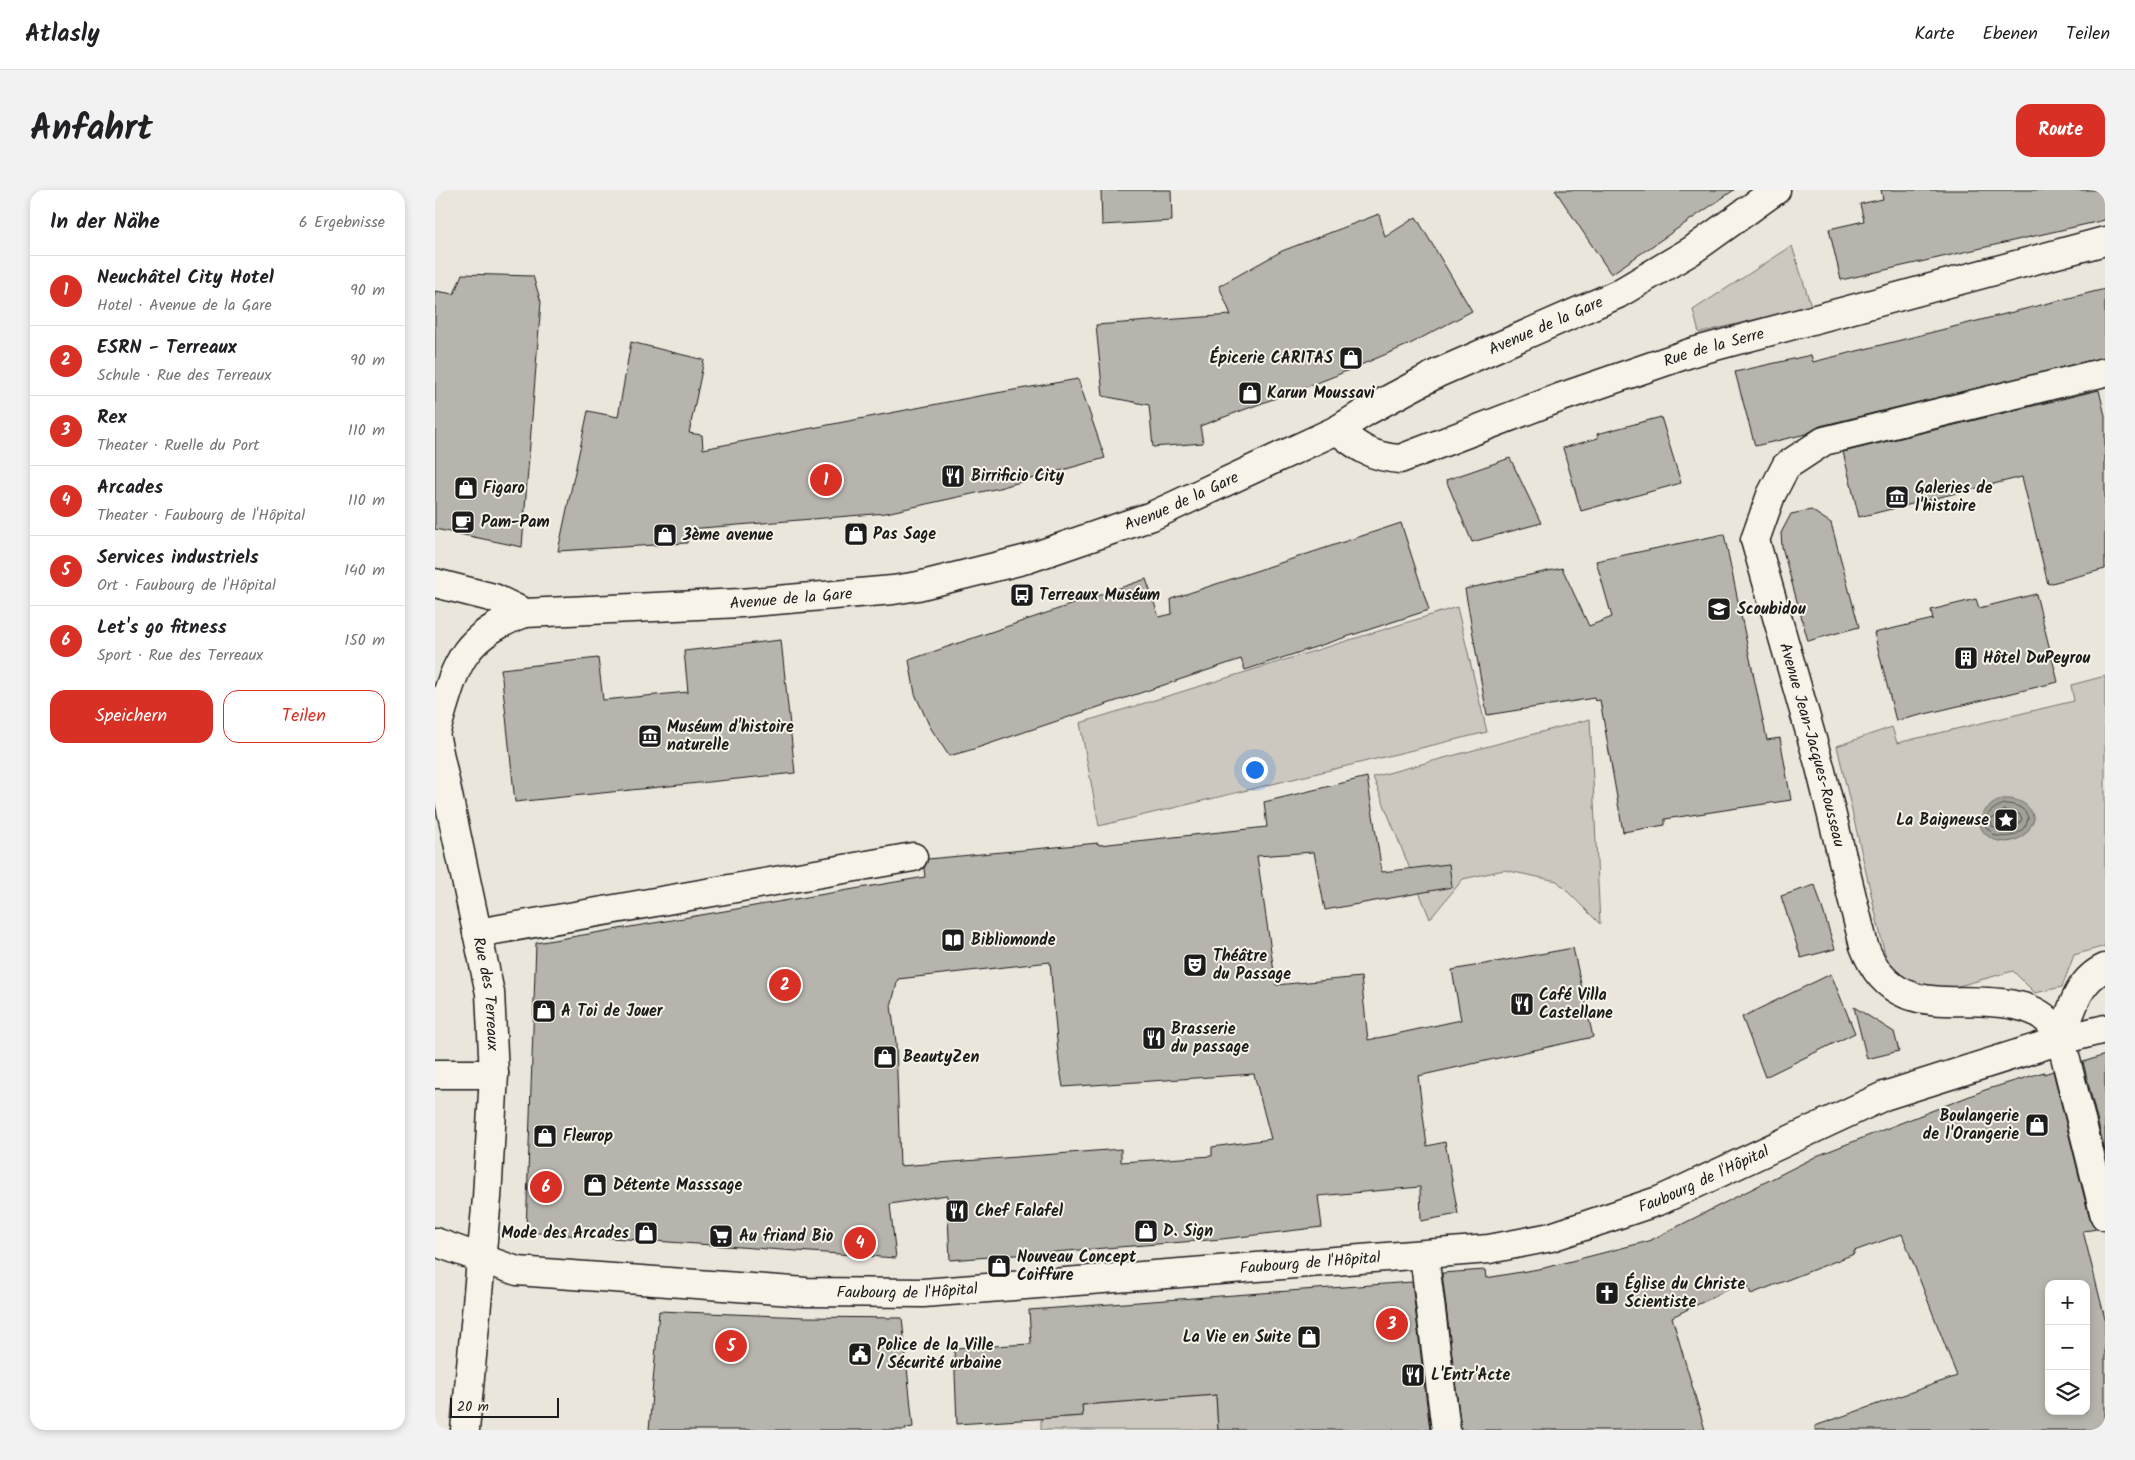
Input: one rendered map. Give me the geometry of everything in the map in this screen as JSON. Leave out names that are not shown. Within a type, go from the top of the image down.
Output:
[{"type":"street","name":"Avenue de la Gare","points":[[435,734],[451,683],[468,648],[484,632],[507,620],[525,613],[741,603],[917,586],[1027,559],[1152,516],[1337,430],[1367,411],[1438,373],[1618,294],[1691,251],[1776,190]]},
{"type":"street","name":"Rue de la Serre","points":[[1337,430],[1359,448],[1380,457],[1400,459],[1559,398],[1693,352],[2105,241]]},
{"type":"street","name":"Avenue Jean-Jacques-Rousseau","points":[[2061,1040],[2051,1023],[2028,1008],[1988,1000],[1939,1002],[1913,998],[1888,984],[1870,962],[1864,946],[1820,767],[1755,540],[1771,495],[1786,466],[1824,441],[2105,372]]},
{"type":"street","name":"Avenue de la Gare","points":[[435,583],[494,598],[525,613]]},
{"type":"street","name":"Rue des Terreaux","points":[[435,734],[491,993],[494,1074],[487,1198],[465,1430]]},
{"type":"street","points":[[477,933],[913,857]]},
{"type":"street","points":[[2105,968],[2094,973],[2079,989],[2061,1040],[2105,1216]]},
{"type":"street","name":"Faubourg de l'Hôpital","points":[[435,1242],[517,1271],[806,1292],[923,1293],[1425,1255],[1498,1247],[1551,1237],[1661,1200],[1884,1096],[2061,1040],[2105,1029]]},
{"type":"street","points":[[435,1074],[494,1074]]},
{"type":"street","points":[[1425,1255],[1446,1430]]},
{"type":"shaded area","points":[[1792,246],[1811,306],[1699,333],[1693,310]]},
{"type":"shaded area","points":[[1457,607],[1487,732],[1099,826],[1080,723]]},
{"type":"shaded area","points":[[2105,676],[2105,946],[2074,955],[2062,987],[2035,993],[2013,971],[1933,993],[1899,976],[1887,963],[1837,746],[1892,727],[1897,743],[2074,701],[2071,685]]},
{"type":"shaded area","points":[[1590,719],[1600,924],[1557,881],[1504,870],[1463,879],[1430,919],[1373,777]]},
{"type":"shaded area","points":[[1216,1395],[1218,1430],[1041,1430],[1041,1419],[1082,1416],[1082,1405]]},
{"type":"water","points":[[2002,799],[2013,799],[2026,805],[2034,819],[2025,834],[2014,841],[2001,842],[1990,838],[1982,830],[1980,820],[1986,809]]},
{"type":"building","points":[[1101,190],[1171,190],[1172,221],[1102,225]]},
{"type":"building","points":[[1555,190],[1734,190],[1611,274]]},
{"type":"building","points":[[1881,190],[2105,190],[2105,220],[1841,280],[1829,229],[1864,221],[1860,204],[1883,199]]},
{"type":"building","points":[[1379,214],[1385,237],[1416,217],[1472,311],[1410,344],[1330,378],[1200,426],[1203,443],[1153,447],[1149,405],[1103,396],[1096,325],[1231,315],[1219,286],[1282,251]]},
{"type":"building","points":[[462,274],[533,276],[541,302],[522,547],[435,529],[435,291],[454,294]]},
{"type":"building","points":[[2105,289],[2105,357],[1820,426],[1806,434],[1755,446],[1735,372],[1811,355],[1813,362]]},
{"type":"building","points":[[631,342],[704,360],[689,433],[702,435],[703,449],[1078,379],[1105,458],[999,488],[886,513],[689,529],[687,543],[558,551],[588,411],[618,417]]},
{"type":"building","name":"Galeries de l'histoire","points":[[2099,390],[2105,416],[2105,569],[2048,584],[2022,477],[1859,517],[1843,452]]},
{"type":"building","points":[[1661,417],[1681,483],[1581,511],[1563,448],[1598,438],[1597,434]]},
{"type":"building","points":[[1510,458],[1541,523],[1472,542],[1446,480]]},
{"type":"building","points":[[1811,510],[1831,523],[1859,627],[1808,641],[1782,547],[1781,533],[1791,514]]},
{"type":"building","points":[[1401,523],[1429,610],[1245,670],[1241,659],[949,756],[930,727],[915,694],[909,660],[1146,579],[1159,617],[1172,614],[1171,599]]},
{"type":"building","points":[[1724,534],[1767,740],[1780,738],[1791,800],[1665,819],[1665,825],[1623,832],[1600,700],[1595,701],[1594,698],[1487,715],[1465,589],[1562,568],[1589,626],[1612,617],[1596,561]]},
{"type":"building","name":"Hôtel DuPeyrou","points":[[2036,594],[2058,682],[1896,721],[1874,633],[1933,619],[1931,610],[1976,599],[1979,608]]},
{"type":"building","name":"Muséum d'histoire naturelle","points":[[781,640],[795,773],[515,802],[501,669],[598,658],[603,700],[688,692],[684,651]]},
{"type":"building","points":[[1367,777],[1382,872],[1449,864],[1452,887],[1325,910],[1314,852],[1257,856],[1276,985],[1361,977],[1368,1040],[1461,1020],[1452,970],[1573,948],[1593,1037],[1418,1076],[1427,1146],[1445,1142],[1458,1214],[1421,1221],[1420,1187],[1318,1196],[1322,1227],[1222,1239],[950,1260],[947,1195],[890,1204],[896,1258],[526,1232],[536,943],[925,877],[924,868],[928,859],[1098,843],[1099,845],[1267,827],[1264,802]],"holes":[[[1050,962],[1063,1087],[1254,1074],[1271,1139],[1212,1147],[1212,1156],[1121,1162],[1121,1149],[900,1166],[896,1042],[891,1006],[898,979]]]},
{"type":"building","points":[[1815,885],[1835,949],[1801,958],[1781,896]]},
{"type":"building","points":[[1831,974],[1855,1033],[1765,1077],[1742,1017]]},
{"type":"building","points":[[1854,1007],[1894,1032],[1899,1051],[1867,1059]]},
{"type":"building","points":[[2105,1055],[2105,1152],[2083,1062]]},
{"type":"building","points":[[2053,1071],[2090,1220],[2098,1229],[2083,1231],[2105,1319],[2105,1430],[1816,1430],[1815,1426],[1957,1376],[1902,1234],[1854,1251],[1854,1254],[1751,1294],[1746,1281],[1672,1317],[1705,1430],[1461,1430],[1442,1273],[1485,1270],[1486,1278],[1544,1268],[1649,1241],[1819,1155],[1985,1090],[2044,1072],[2044,1074]]},
{"type":"building","points":[[1412,1282],[1430,1430],[1218,1430],[1216,1395],[1082,1405],[1083,1416],[957,1424],[954,1348],[1031,1344],[1029,1310]]},
{"type":"building","points":[[659,1311],[805,1317],[902,1318],[913,1427],[906,1428],[906,1430],[649,1430]]},
{"type":"place","name":"Épicerie CARITAS","points":[[1351,358]]},
{"type":"place","name":"Karun Moussavi","points":[[1250,393]]},
{"type":"place","name":"Birrificio City","points":[[953,476]]},
{"type":"place","name":"Neuchâtel City Hotel","points":[[826,480]]},
{"type":"place","name":"Figaro","points":[[466,488]]},
{"type":"place","name":"Galeries de l'histoire","points":[[1897,497]]},
{"type":"place","name":"Pam-Pam","points":[[463,522]]},
{"type":"place","name":"Pas Sage","points":[[856,534]]},
{"type":"place","name":"3ème avenue","points":[[665,535]]},
{"type":"place","name":"Terreaux Muséum","points":[[1022,595]]},
{"type":"place","name":"Scoubidou","points":[[1719,609]]},
{"type":"place","name":"Hôtel DuPeyrou","points":[[1966,658]]},
{"type":"place","name":"Muséum d'histoire naturelle","points":[[650,736]]},
{"type":"place","name":"La Baigneuse","points":[[2006,820]]},
{"type":"place","name":"Bibliomonde","points":[[953,940]]},
{"type":"place","name":"Théâtre du Passage","points":[[1195,965]]},
{"type":"place","name":"ESRN - Terreaux","points":[[785,985]]},
{"type":"place","name":"Café Villa Castellane","points":[[1522,1004]]},
{"type":"place","name":"A Toi de Jouer","points":[[544,1011]]},
{"type":"place","name":"Brasserie du passage","points":[[1154,1038]]},
{"type":"place","name":"BeautyZen","points":[[885,1057]]},
{"type":"place","name":"Boulangerie de l'Orangerie","points":[[2037,1125]]},
{"type":"place","name":"Fleurop","points":[[545,1136]]},
{"type":"place","name":"Détente Masssage","points":[[595,1185]]},
{"type":"place","name":"Let's go fitness","points":[[546,1187]]},
{"type":"place","name":"Chef Falafel","points":[[957,1211]]},
{"type":"place","name":"D. Sign","points":[[1146,1231]]},
{"type":"place","name":"Mode des Arcades","points":[[646,1233]]},
{"type":"place","name":"Au friand Bio","points":[[721,1236]]},
{"type":"place","name":"Arcades","points":[[860,1243]]},
{"type":"place","name":"Nouveau Concept Coiffure","points":[[999,1266]]},
{"type":"place","name":"Église du Christe Scientiste","points":[[1607,1293]]},
{"type":"place","name":"Rex","points":[[1392,1324]]},
{"type":"place","name":"La Vie en Suite","points":[[1309,1337]]},
{"type":"place","name":"Services industriels","points":[[731,1346]]},
{"type":"place","name":"Police de la Ville / Sécurité urbaine","points":[[860,1354]]},
{"type":"place","name":"L'Entr'Acte","points":[[1413,1375]]}]
